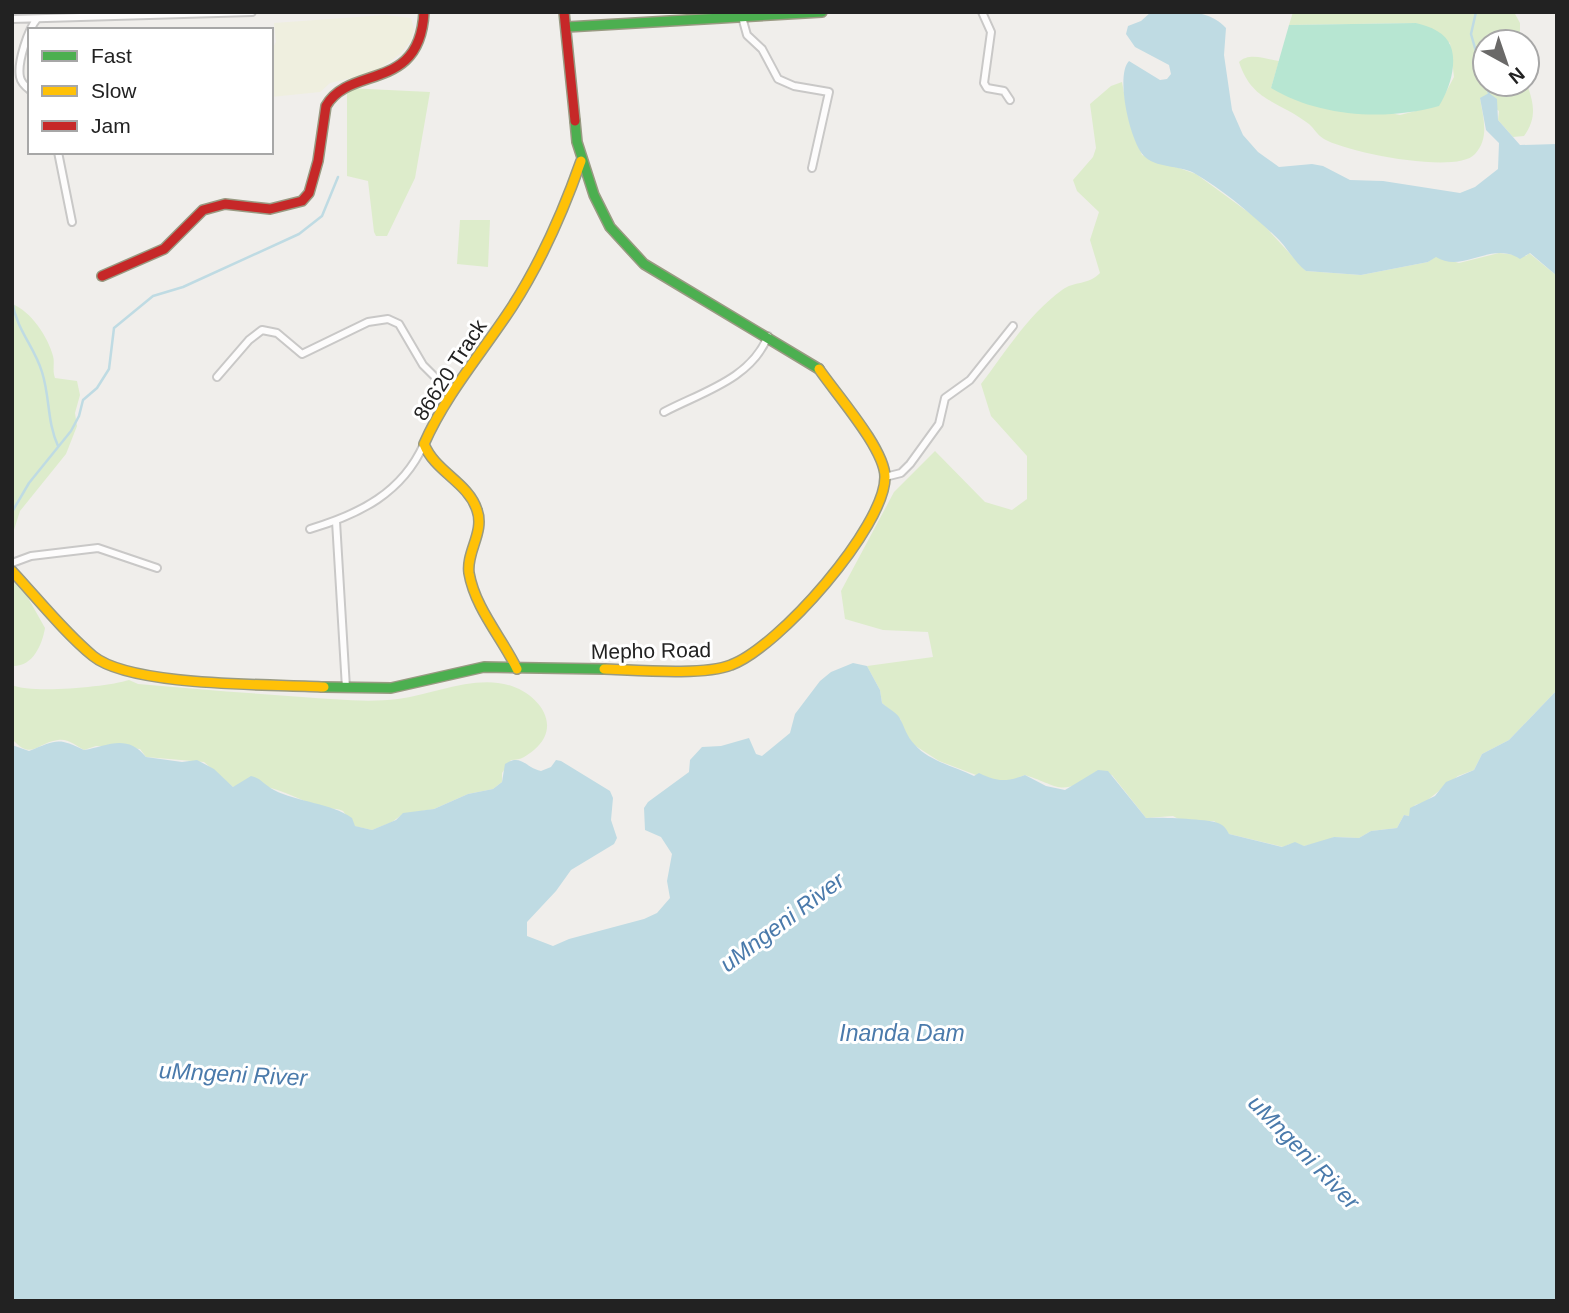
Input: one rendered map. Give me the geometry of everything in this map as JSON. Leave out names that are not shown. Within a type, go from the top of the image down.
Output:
[{"type":"street","points":[[12,19],[252,12]]},
{"type":"street","points":[[102,276],[164,249],[203,211],[225,204],[270,209],[302,201],[313,182],[326,106],[331,97],[340,88],[379,77],[406,58],[422,40],[424,12]]},
{"type":"street","points":[[565,12],[581,161],[610,227],[644,264],[804,357],[824,376],[873,445],[885,477],[901,473],[910,464],[939,424],[945,398],[970,380],[1013,326]]},
{"type":"street","points":[[567,27],[704,16],[742,17],[822,12]]},
{"type":"street","points":[[982,12],[991,32],[985,86],[1004,91],[1010,100]]},
{"type":"street","points":[[742,17],[747,35],[762,49],[778,79],[793,86],[829,92],[812,168]]},
{"type":"street","points":[[31,28],[37,19]]},
{"type":"street","points":[[28,33],[19,72],[21,81],[28,88]]},
{"type":"street","points":[[58,154],[72,222]]},
{"type":"street","name":"86620 Track","points":[[517,668],[469,571],[480,520],[477,509],[469,496],[433,462],[424,444],[451,393],[520,294],[563,214],[581,161]]},
{"type":"street","points":[[217,377],[255,333],[262,330],[277,333],[302,354],[368,323],[388,319],[399,324],[423,365],[451,393]]},
{"type":"street","points":[[664,412],[749,367],[761,353],[768,336]]},
{"type":"street","points":[[310,529],[336,521],[383,498],[416,462],[424,444]]},
{"type":"street","name":"Mepho Road","points":[[12,571],[94,657],[114,668],[156,677],[346,688],[391,688],[484,667],[706,670],[730,666],[748,658],[770,642],[828,583],[877,509],[885,477]]},
{"type":"street","points":[[336,521],[346,688]]},
{"type":"street","points":[[12,563],[31,556],[98,548],[157,568]]},
{"type":"green space","points":[[1293,12],[1514,12],[1520,28],[1471,28],[1471,98],[1480,98],[1483,141],[1475,154],[1464,160],[1425,162],[1354,150],[1324,139],[1298,116],[1259,93],[1244,75],[1239,62],[1248,57],[1279,61],[1271,88],[1400,115],[1439,105],[1454,77],[1450,43],[1416,23],[1289,25]]},
{"type":"green space","points":[[385,15],[411,18],[414,29],[411,41],[400,54],[374,73],[330,83],[320,92],[273,97],[273,47],[276,42],[274,23]]},
{"type":"green space","points":[[1416,23],[1437,31],[1451,46],[1451,77],[1439,106],[1397,114],[1353,114],[1310,105],[1271,88],[1289,25]]},
{"type":"green space","points":[[1122,82],[1129,120],[1142,155],[1196,174],[1259,220],[1306,271],[1361,275],[1428,262],[1436,256],[1459,263],[1499,253],[1526,256],[1529,253],[1557,276],[1557,690],[1509,740],[1482,754],[1474,770],[1458,776],[1425,802],[1415,805],[1409,816],[1404,815],[1397,828],[1371,831],[1359,838],[1334,837],[1304,846],[1290,844],[1283,847],[1229,834],[1214,821],[1182,821],[1173,816],[1146,818],[1112,775],[1095,772],[1075,785],[1060,787],[1025,775],[1011,781],[992,781],[939,761],[914,745],[902,730],[901,720],[882,703],[880,690],[867,666],[933,657],[928,632],[883,630],[845,619],[841,591],[894,492],[935,451],[985,502],[1012,510],[1027,499],[1027,456],[991,416],[981,384],[1018,334],[1050,300],[1067,287],[1096,277],[1100,273],[1090,240],[1099,212],[1077,191],[1073,180],[1093,157],[1096,148],[1090,104],[1111,86]]},
{"type":"green space","points":[[347,88],[430,92],[415,178],[387,236],[376,236],[374,232],[368,181],[347,176]]},
{"type":"green space","points":[[1480,98],[1531,98],[1533,117],[1524,136],[1513,137],[1498,120],[1499,111]]},
{"type":"green space","points":[[460,220],[490,220],[488,267],[457,264]]},
{"type":"green space","points":[[12,304],[26,312],[43,333],[53,356],[55,378],[77,381],[80,395],[75,413],[77,426],[66,454],[20,511],[12,536]]},
{"type":"green space","points":[[12,580],[27,596],[45,628],[39,648],[31,659],[12,666]]},
{"type":"green space","points":[[129,680],[138,684],[159,686],[362,701],[398,699],[473,683],[498,683],[522,691],[533,698],[546,717],[547,728],[543,739],[534,750],[526,756],[511,760],[502,773],[502,782],[493,789],[468,794],[434,809],[403,814],[372,830],[354,826],[343,811],[319,807],[275,789],[254,785],[233,787],[204,762],[146,757],[140,749],[96,746],[84,750],[65,740],[30,750],[12,739],[12,685],[36,689],[70,688]]},
{"type":"water","points":[[1151,12],[1182,12],[1210,17],[1226,28],[1224,55],[1232,110],[1243,135],[1258,152],[1279,167],[1312,164],[1323,166],[1350,180],[1383,181],[1460,193],[1475,187],[1498,169],[1499,143],[1486,130],[1480,98],[1496,98],[1498,120],[1520,145],[1557,144],[1557,276],[1530,253],[1520,259],[1499,253],[1457,262],[1436,257],[1428,262],[1361,275],[1306,271],[1278,239],[1246,210],[1204,179],[1194,173],[1161,165],[1144,156],[1129,123],[1124,94],[1125,69],[1129,61],[1160,80],[1167,79],[1171,74],[1169,65],[1135,47],[1126,34],[1128,26],[1141,21]]},
{"type":"water","name":"Inanda Dam","points":[[853,663],[867,666],[880,690],[882,703],[898,715],[915,745],[943,763],[974,776],[979,773],[1007,780],[1025,775],[1046,786],[1065,790],[1098,770],[1108,771],[1146,818],[1213,822],[1222,825],[1229,834],[1282,847],[1295,842],[1304,846],[1334,837],[1359,838],[1371,831],[1397,828],[1404,815],[1409,816],[1410,808],[1435,796],[1446,782],[1474,770],[1482,754],[1509,740],[1557,690],[1557,1301],[12,1301],[12,745],[29,751],[57,741],[84,750],[124,743],[132,745],[146,757],[182,762],[197,760],[214,769],[233,787],[251,776],[274,790],[344,813],[352,818],[355,826],[372,830],[396,820],[403,813],[434,809],[468,794],[493,789],[502,782],[505,764],[511,761],[519,761],[541,771],[551,767],[556,760],[561,761],[610,791],[613,798],[611,820],[617,838],[614,844],[571,870],[556,891],[527,922],[527,936],[553,946],[657,913],[670,898],[667,881],[672,854],[661,837],[645,830],[644,808],[648,802],[689,772],[690,760],[702,747],[721,746],[749,738],[756,754],[762,756],[790,733],[795,714],[820,681],[831,672]]},
{"type":"waterway","points":[[1472,28],[1476,12]]},
{"type":"waterway","points":[[12,512],[29,483],[71,431],[83,400],[97,388],[109,369],[114,328],[153,296],[183,287],[299,234],[322,216],[338,177]]},
{"type":"waterway","points":[[12,301],[14,312],[42,372],[58,446]]},
{"type":"traffic: fast","points":[[567,27],[822,12]]},
{"type":"traffic: fast","points":[[575,121],[577,142],[594,195],[610,227],[644,264],[819,369]]},
{"type":"traffic: fast","points":[[324,687],[391,688],[484,667],[604,669]]},
{"type":"traffic: slow","points":[[517,669],[483,611],[472,586],[469,565],[479,526],[473,500],[436,462],[424,444],[454,391],[512,307],[542,254],[581,161]]},
{"type":"traffic: slow","points":[[604,669],[687,671],[731,665],[751,654],[775,635],[826,583],[849,554],[868,525],[880,499],[885,477],[883,465],[869,437],[819,369]]},
{"type":"traffic: slow","points":[[12,571],[82,647],[112,666],[169,679],[324,687]]},
{"type":"traffic: jam","points":[[102,276],[164,249],[203,210],[225,204],[270,209],[302,201],[309,193],[318,161],[326,106],[337,93],[398,66],[410,55],[420,38],[424,12]]},
{"type":"traffic: jam","points":[[564,12],[575,121]]},
{"type":"water label","name":"uMngeni River","points":[[782,922]]},
{"type":"water label","name":"uMngeni River","points":[[233,1074]]},
{"type":"water label","name":"uMngeni River","points":[[1304,1152]]}]
